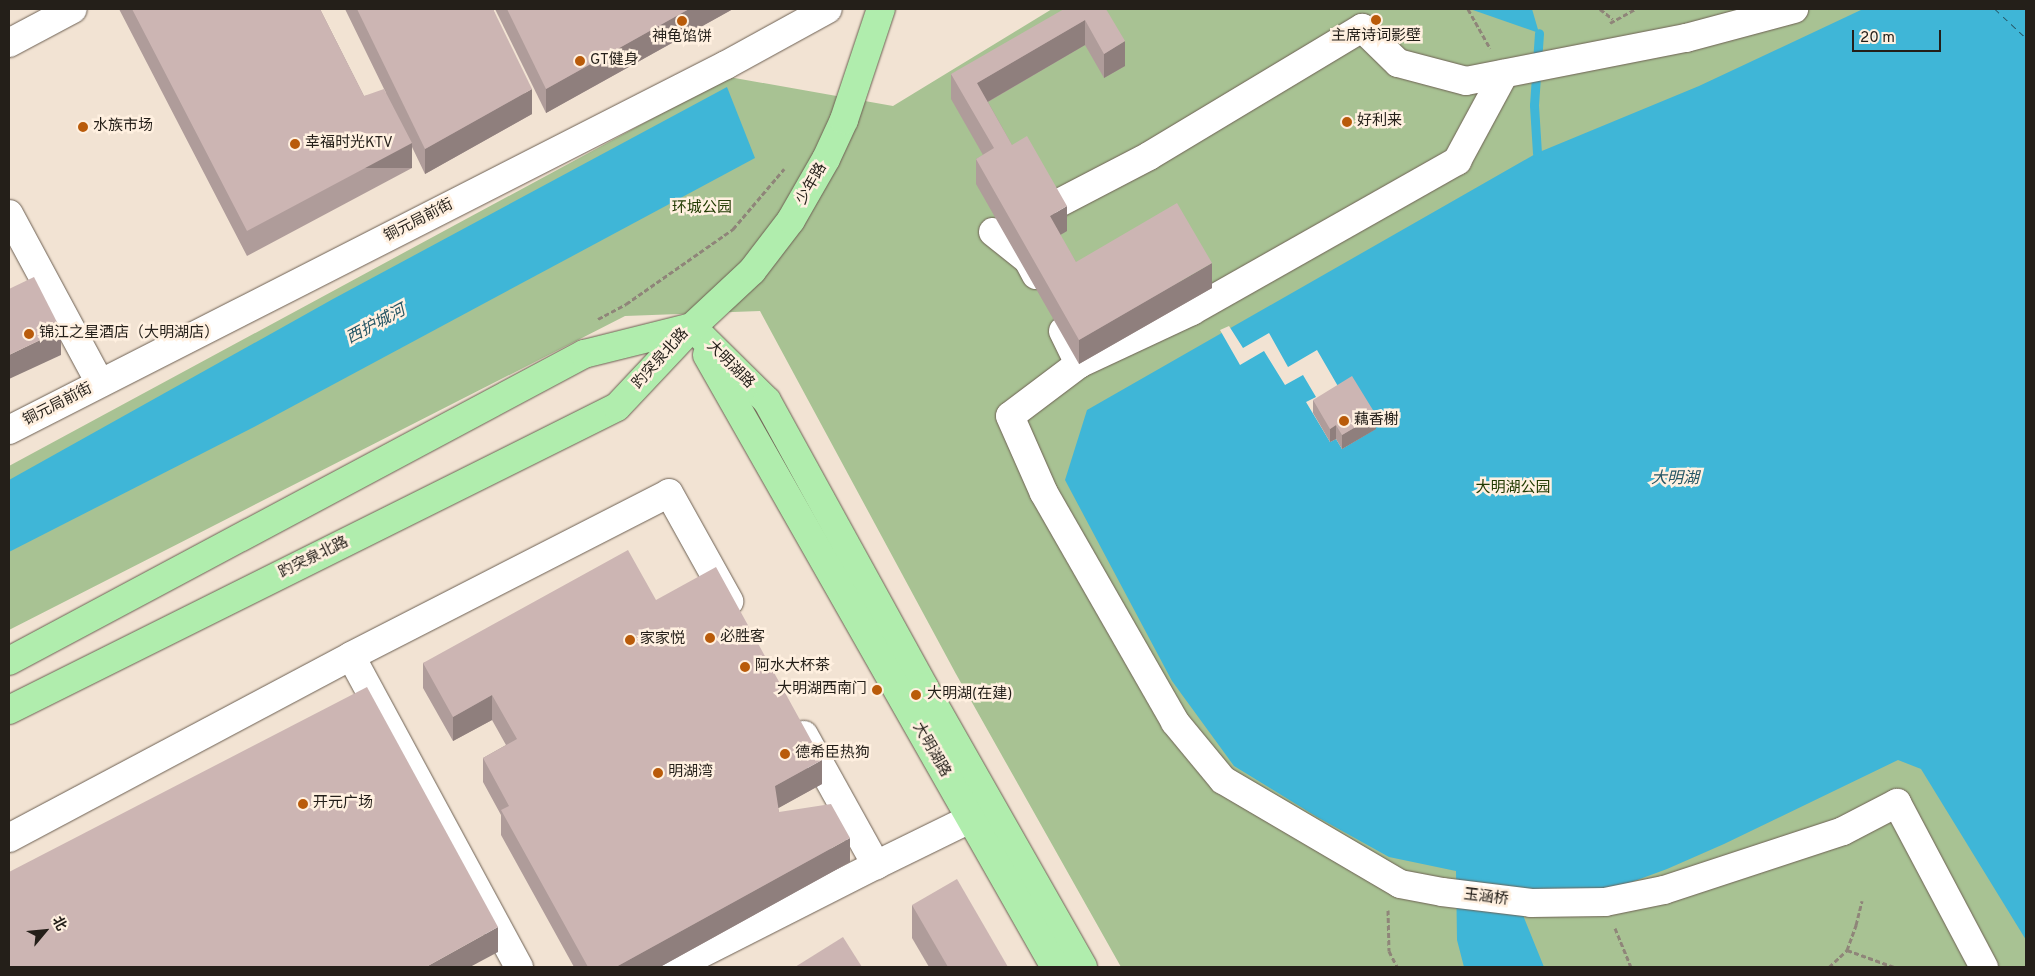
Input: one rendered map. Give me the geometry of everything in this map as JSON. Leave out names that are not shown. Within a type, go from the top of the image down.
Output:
[{"type":"main road","name":"少年路","points":[[692,327],[752,271],[791,220],[826,159],[844,120],[881,9]]},
{"type":"main road","name":"趵突泉北路","points":[[9,662],[584,354],[692,327]]},
{"type":"main road","name":"趵突泉北路","points":[[9,710],[617,407],[692,327]]},
{"type":"main road","name":"大明湖路","points":[[692,327],[1055,967]]},
{"type":"main road","name":"大明湖路","points":[[692,327],[767,401],[919,678],[1083,967]]},
{"type":"street","points":[[9,43],[73,9]]},
{"type":"street","name":"铜元局前街","points":[[9,430],[726,65],[828,9]]},
{"type":"street","points":[[1510,72],[1457,161],[1192,311],[1079,364],[1028,260],[993,232],[1036,216],[1149,156],[1362,19],[1398,63],[1466,81],[1510,72],[1686,38],[1794,9]]},
{"type":"street","points":[[9,214],[100,383]]},
{"type":"street","name":"玉涵桥","points":[[1079,364],[1010,416],[1044,493],[1175,722],[1223,780],[1400,884],[1442,892],[1530,903],[1605,902],[1664,890],[1843,831],[1897,803],[1984,967]]},
{"type":"street","points":[[9,838],[351,656],[670,493],[741,623]]},
{"type":"street","points":[[351,656],[519,967]]},
{"type":"street","points":[[789,709],[876,865]]},
{"type":"street","points":[[675,967],[970,819]]},
{"type":"path","points":[[1468,9],[1510,72]]},
{"type":"path","points":[[1600,9],[1613,19]]},
{"type":"path","points":[[590,323],[626,304],[733,229],[788,164]]},
{"type":"path","points":[[1387,877],[1390,951],[1397,967]]},
{"type":"path","points":[[1829,967],[1846,950],[1856,925],[1862,901]]},
{"type":"path","points":[[1605,902],[1631,967]]},
{"type":"path","points":[[1846,950],[1894,967]]},
{"type":"green space","name":"大明湖公园","points":[[1052,9],[2026,9],[2026,967],[1121,967],[956,674],[760,311],[625,316],[9,630],[9,466],[729,77],[893,106]]},
{"type":"water","points":[[1470,9],[1532,9],[1539,33]]},
{"type":"water","name":"大明湖","points":[[1863,9],[2026,9],[2026,940],[1921,769],[1898,760],[1724,844],[1667,869],[1591,897],[1512,888],[1544,967],[1464,967],[1457,940],[1456,871],[1389,857],[1317,817],[1234,766],[1172,681],[1065,480],[1087,410],[1537,153],[1699,86]]},
{"type":"water","name":"西护城河","points":[[727,87],[755,158],[254,427],[9,552],[9,480],[333,299]]},
{"type":"pier","points":[[1229,326],[1243,348],[1269,333],[1288,367],[1317,350],[1339,388],[1375,429],[1342,449],[1336,439],[1330,442],[1306,402],[1316,397],[1303,375],[1285,385],[1264,351],[1240,365],[1220,330]]},
{"type":"building","name":"幸福时光KTV","points":[[132,9],[320,9],[364,96],[384,89],[412,143],[247,231]]},
{"type":"building","points":[[357,9],[493,9],[532,89],[425,149]]},
{"type":"building","points":[[507,9],[689,9],[546,89]]},
{"type":"building","points":[[1064,9],[1106,9],[1125,41],[1104,54],[1085,20],[977,83],[1012,145],[1027,136],[1067,206],[1050,216],[1076,262],[1177,203],[1212,263],[1079,340],[976,159],[994,148],[951,74]]},
{"type":"building","points":[[34,277],[61,330],[9,355],[9,289]]},
{"type":"building","name":"藕香榭","points":[[1352,376],[1376,415],[1342,435],[1336,425],[1330,429],[1313,400]]},
{"type":"building","name":"明湖湾","points":[[628,550],[656,600],[716,567],[822,760],[775,786],[779,812],[831,804],[850,838],[616,967],[588,967],[501,810],[509,806],[483,758],[517,739],[492,695],[453,717],[423,663]]},
{"type":"building","name":"开元广场","points":[[367,687],[498,927],[426,967],[9,967],[9,872]]},
{"type":"building","points":[[957,879],[1008,967],[948,967],[912,905]]},
{"type":"building","points":[[843,937],[862,967],[795,967]]},
{"type":"waterway","points":[[1537,153],[1534,105],[1539,33]]},
{"type":"ferry route","points":[[1995,9],[2026,38]]},
{"type":"place","name":"主席诗词影壁","points":[[1376,20]]},
{"type":"place","name":"神龟馅饼","points":[[682,21]]},
{"type":"place","name":"GT健身","points":[[580,61]]},
{"type":"place","name":"好利来","points":[[1347,122]]},
{"type":"place","name":"水族市场","points":[[83,127]]},
{"type":"place","name":"幸福时光KTV","points":[[295,144]]},
{"type":"place","name":"锦江之星酒店（大明湖店）","points":[[29,334]]},
{"type":"place","name":"藕香榭","points":[[1344,421]]},
{"type":"place","name":"必胜客","points":[[710,638]]},
{"type":"place","name":"家家悦","points":[[630,640]]},
{"type":"place","name":"阿水大杯茶","points":[[745,667]]},
{"type":"place","name":"大明湖西南门","points":[[877,690]]},
{"type":"place","name":"大明湖(在建)","points":[[916,695]]},
{"type":"place","name":"德希臣热狗","points":[[785,754]]},
{"type":"place","name":"明湖湾","points":[[658,773]]},
{"type":"place","name":"开元广场","points":[[303,804]]},
{"type":"park label","name":"环城公园","points":[[702,209]]}]
